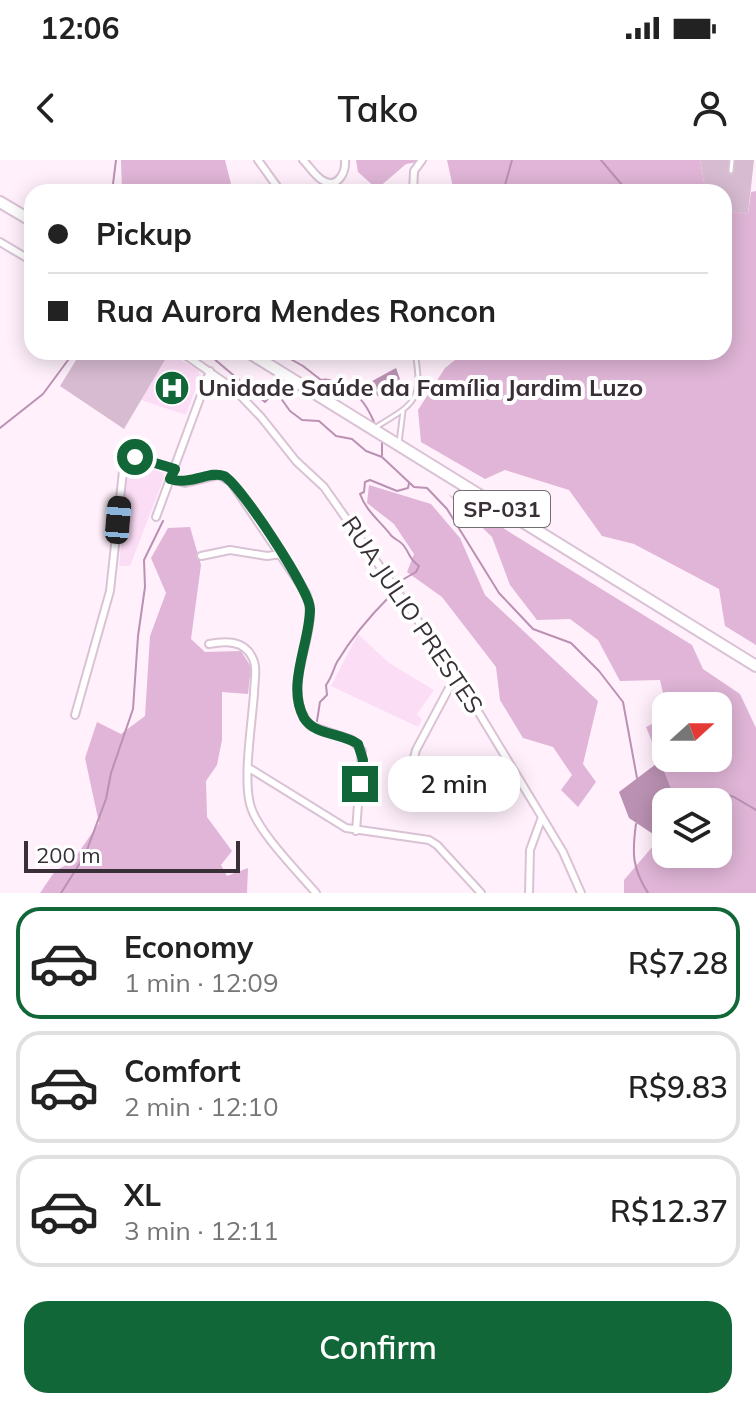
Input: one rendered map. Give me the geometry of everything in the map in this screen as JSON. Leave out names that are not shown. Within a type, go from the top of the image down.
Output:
[{"type":"highway","points":[[0,202],[24,216]]},
{"type":"highway","name":"SP-031","points":[[261,360],[756,666]]},
{"type":"street","points":[[258,160],[275,184]]},
{"type":"street","points":[[303,160],[327,183],[338,181],[343,176],[345,160]]},
{"type":"street","points":[[413,184],[414,171],[422,160]]},
{"type":"street","points":[[0,242],[24,256]]},
{"type":"street","name":"RUA JULIO PRESTES","points":[[193,360],[249,403],[296,461],[324,487],[456,675],[563,852],[581,893]]},
{"type":"street","points":[[156,517],[210,371]]},
{"type":"street","points":[[75,715],[110,591],[122,466],[126,459],[135,457],[175,469]]},
{"type":"street","points":[[170,479],[185,483],[213,475],[225,477],[240,492],[306,593],[311,608],[298,691],[302,714],[311,726],[352,740],[362,751],[356,831]]},
{"type":"street","points":[[201,556],[230,550],[267,556],[282,554]]},
{"type":"street","points":[[209,644],[238,644],[246,647],[252,655],[255,673],[248,793],[254,815],[316,893]]},
{"type":"street","points":[[456,675],[416,750],[412,762],[416,780],[421,786],[438,790],[516,774]]},
{"type":"street","points":[[249,768],[333,822],[356,831],[429,840],[481,893]]},
{"type":"street","points":[[529,893],[530,850],[542,817]]},
{"type":"lane","points":[[731,171],[732,160]]},
{"type":"lane","points":[[373,429],[403,411],[418,389],[416,360]]},
{"type":"lane","points":[[399,445],[403,411]]},
{"type":"shaded area","points":[[121,160],[225,160],[231,184],[122,184]]},
{"type":"shaded area","points":[[356,160],[429,160],[406,164],[383,184],[371,184],[358,172]]},
{"type":"shaded area","points":[[447,160],[700,160],[705,184],[452,184]]},
{"type":"shaded area","points":[[700,160],[754,160],[748,214],[732,211],[732,184],[704,182]]},
{"type":"shaded area","points":[[756,191],[756,645],[725,626],[719,589],[634,544],[602,536],[569,490],[505,470],[485,479],[421,442],[418,410],[445,368],[455,360],[732,360],[732,211],[748,214],[751,192]]},
{"type":"shaded area","points":[[76,360],[165,360],[124,429],[60,386]]},
{"type":"shaded area","name":"Unidade Saúde da Família Jardim Luzo","points":[[165,360],[181,360],[198,370],[200,377],[186,415],[141,400]]},
{"type":"shaded area","points":[[396,368],[400,379],[378,396],[363,386]]},
{"type":"shaded area","points":[[135,463],[163,473],[164,478],[130,566],[119,566],[128,468]]},
{"type":"shaded area","points":[[369,485],[431,504],[460,538],[485,595],[598,701],[583,764],[596,782],[578,807],[561,790],[572,775],[553,747],[523,738],[500,700],[496,667],[442,597],[407,572],[414,554],[394,524],[367,503]]},
{"type":"shaded area","points":[[448,494],[692,645],[703,669],[740,694],[756,728],[756,893],[624,893],[624,880],[652,847],[652,868],[732,868],[732,788],[671,788],[664,772],[732,772],[732,692],[663,692],[660,680],[620,681],[598,640],[570,619],[537,620],[510,585],[492,537]]},
{"type":"shaded area","points":[[190,527],[201,565],[191,639],[205,652],[241,651],[251,667],[248,694],[222,692],[222,740],[217,765],[206,781],[207,817],[232,851],[221,865],[227,876],[248,868],[247,893],[40,893],[55,871],[72,862],[99,823],[85,758],[97,722],[121,734],[145,716],[150,636],[166,593],[151,558],[168,528]]},
{"type":"shaded area","points":[[358,634],[389,663],[434,690],[417,714],[422,719],[418,727],[331,686]]},
{"type":"shaded area","points":[[652,724],[652,742],[646,727]]},
{"type":"shaded area","points":[[652,767],[652,772],[664,772],[671,788],[652,788],[652,833],[629,818],[619,792]]},
{"type":"waterway","points":[[113,184],[116,160]]},
{"type":"waterway","points":[[505,184],[512,160]]},
{"type":"waterway","points":[[601,160],[621,184]]},
{"type":"waterway","points":[[0,428],[43,394],[68,360]]},
{"type":"waterway","points":[[215,360],[265,402],[271,395],[280,397],[290,411],[302,420],[319,421],[336,436],[352,439],[366,451],[382,457],[414,487],[427,488],[447,509],[499,593],[533,629],[571,643],[599,671],[623,702],[637,778]]},
{"type":"waterway","points":[[292,360],[321,380],[330,380],[351,391],[364,404],[374,422]]},
{"type":"waterway","points":[[382,440],[382,455]]},
{"type":"waterway","points":[[402,580],[416,572],[419,566],[403,544],[391,536],[369,510],[360,494],[364,492],[365,482],[370,480],[397,491],[408,488],[409,483]]},
{"type":"waterway","points":[[61,893],[85,855],[106,799],[111,773],[133,709],[145,587],[144,560],[163,521]]},
{"type":"waterway","points":[[317,721],[320,702],[327,695],[326,685],[337,662],[361,628],[390,596]]},
{"type":"waterway","points":[[732,796],[756,810]]},
{"type":"waterway","points":[[636,824],[634,860],[648,893]]},
{"type":"place","name":"Unidade Saúde da Família Jardim Luzo","points":[[172,388]]},
{"type":"route","points":[[135,457],[175,469],[170,479],[181,483],[219,475],[240,492],[310,600],[298,691],[302,714],[311,726],[358,744],[363,760],[360,784]]}]
